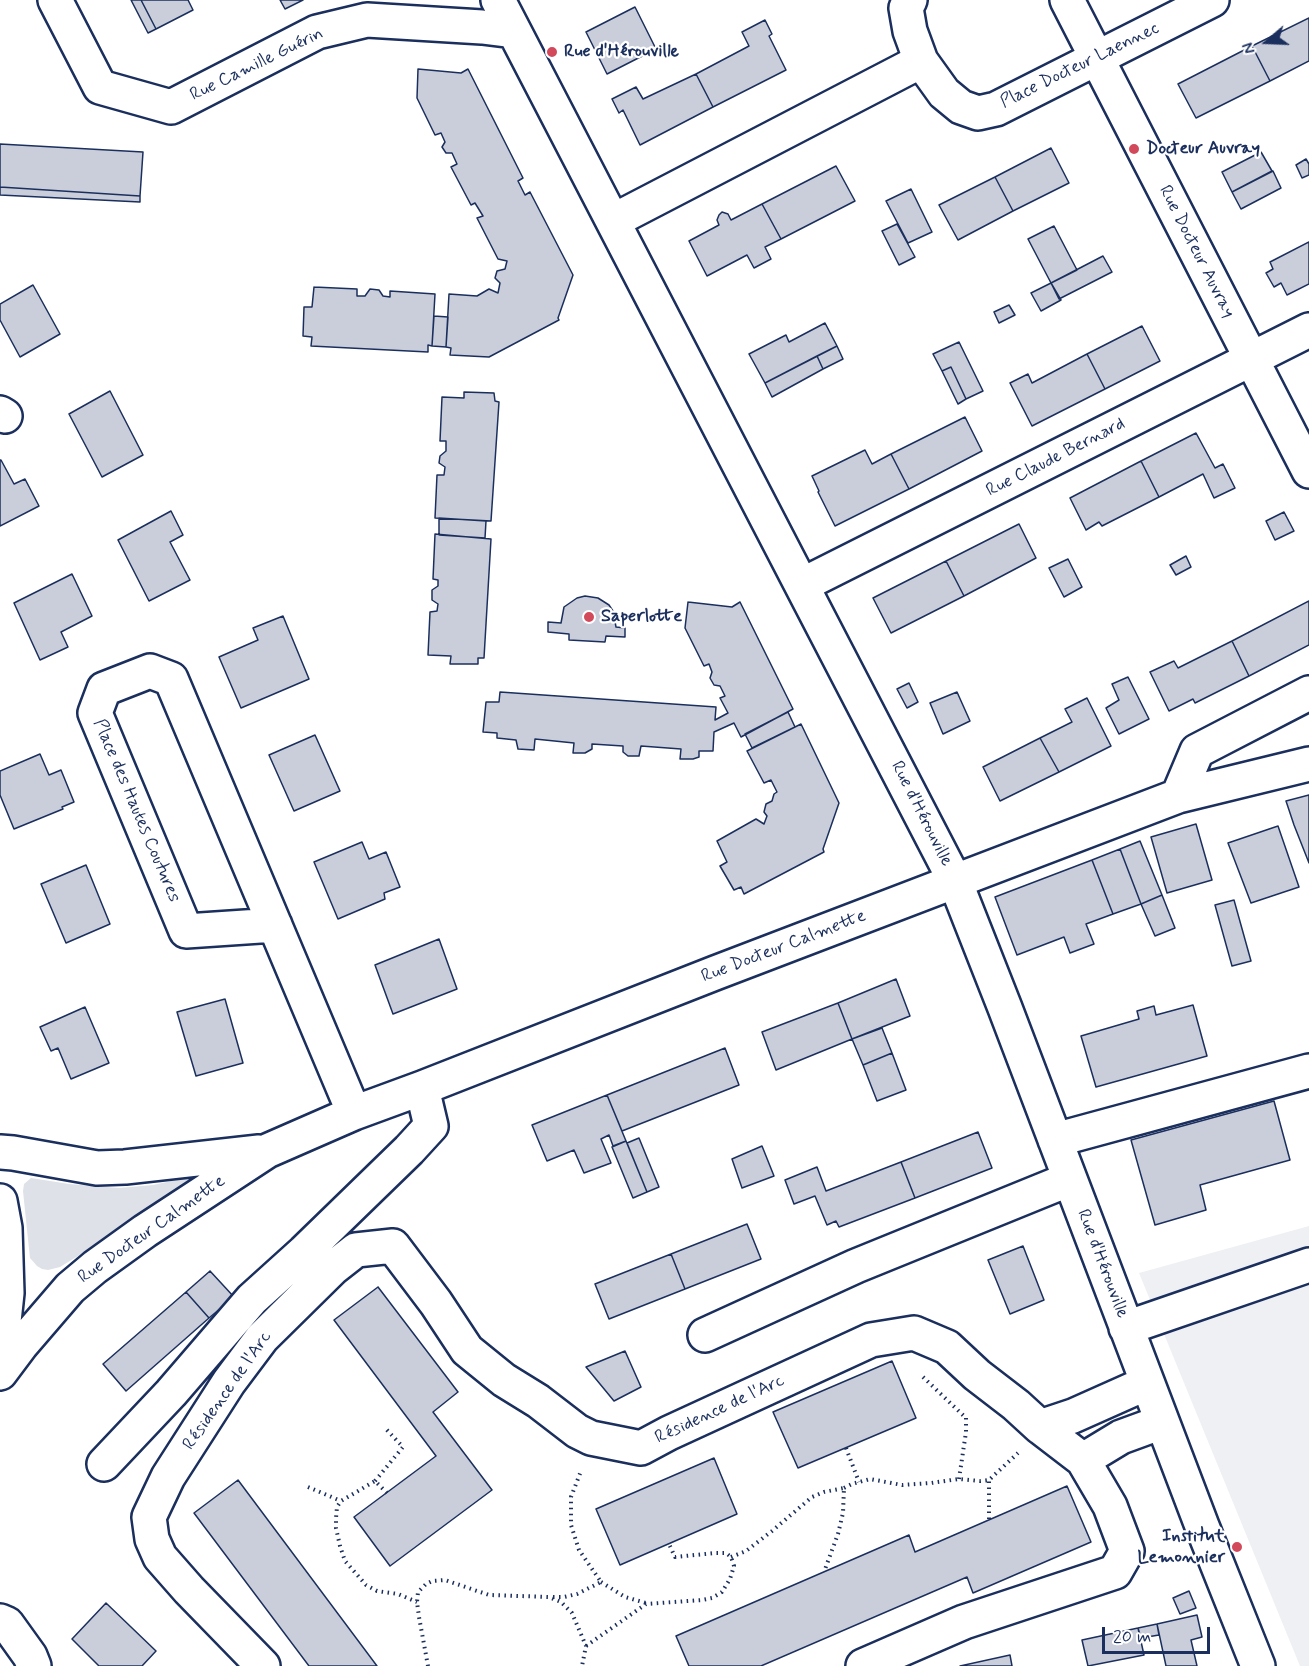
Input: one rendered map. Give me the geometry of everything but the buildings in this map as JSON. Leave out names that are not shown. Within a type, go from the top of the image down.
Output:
[{"type":"street","name":"Rue Camille Guérin","points":[[55,0],[100,87],[171,107],[317,32],[367,20],[514,31]]},
{"type":"street","name":"Rue d'Hérouville","points":[[498,0],[955,881],[1219,1570],[1258,1666]]},
{"type":"street","name":"Place Docteur Laennec","points":[[909,0],[906,8],[910,31],[921,61],[944,93],[961,107],[978,113],[996,109],[1212,0]]},
{"type":"street","name":"Rue Docteur Auvray","points":[[1067,0],[1309,471]]},
{"type":"street","points":[[613,221],[921,61]]},
{"type":"street","name":"Rue Claude Bernard","points":[[802,585],[1309,330]]},
{"type":"street","name":"Place des Hautes Coutures","points":[[275,925],[186,931],[95,712],[104,689],[150,671],[171,679],[275,925],[354,1113]]},
{"type":"street","points":[[1178,796],[1197,751],[1309,693]]},
{"type":"street","name":"Rue Docteur Calmette","points":[[0,1373],[69,1288],[145,1231],[267,1151],[354,1113],[1178,796],[1309,764]]},
{"type":"street","points":[[1055,1140],[1309,1071]]},
{"type":"street","points":[[104,1464],[171,1393],[252,1299],[304,1252],[431,1126],[422,1088]]},
{"type":"street","name":"Rue Docteur Calmette","points":[[0,1152],[97,1168],[267,1151]]},
{"type":"street","points":[[705,1335],[856,1266],[1070,1179]]},
{"type":"street","points":[[0,1201],[5,1228],[7,1293],[0,1359]]},
{"type":"street","name":"Résidence de l'Arc","points":[[263,1666],[160,1557],[152,1539],[149,1517],[168,1477],[229,1382],[262,1338],[333,1268],[356,1250],[393,1246],[436,1303],[467,1350],[504,1380],[538,1401],[577,1431],[591,1438],[641,1448],[871,1340],[914,1333],[947,1347],[976,1375],[1083,1460]]},
{"type":"street","points":[[1126,1328],[1309,1265]]},
{"type":"street","points":[[1043,1430],[1147,1383]]},
{"type":"street","points":[[863,1666],[964,1622],[1115,1572],[1127,1551],[1110,1506],[1083,1460],[1121,1437],[1162,1422]]},
{"type":"street","points":[[0,1621],[7,1624],[30,1656],[34,1666]]},
{"type":"path","points":[[959,1479],[966,1418],[974,1407],[999,1393]]},
{"type":"path","points":[[386,1429],[403,1447],[375,1481],[341,1501],[337,1507],[336,1528],[345,1561],[366,1585],[377,1591],[398,1594],[417,1602]]},
{"type":"path","points":[[731,1557],[746,1551],[812,1497],[824,1492],[870,1479],[902,1485],[931,1484],[959,1479],[989,1480],[1043,1430]]},
{"type":"path","points":[[591,1438],[571,1497],[571,1518],[579,1550],[601,1582],[625,1597],[646,1604],[712,1598],[722,1592],[730,1579],[734,1566],[731,1557],[726,1553],[675,1557],[669,1544]]},
{"type":"path","points":[[846,1448],[859,1482]]},
{"type":"path","points":[[989,1480],[989,1520]]},
{"type":"path","points":[[375,1481],[387,1493]]},
{"type":"path","points":[[308,1487],[341,1501]]},
{"type":"path","points":[[824,1572],[843,1513],[844,1488]]},
{"type":"path","points":[[428,1666],[417,1602],[418,1592],[432,1581],[445,1580],[489,1595],[564,1598],[601,1582]]},
{"type":"path","points":[[549,1597],[561,1602],[572,1613],[586,1646],[582,1666]]},
{"type":"path","points":[[586,1646],[646,1604]]},
{"type":"shaded area","points":[[31,1178],[119,1188],[153,1185],[181,1179],[191,1181],[156,1208],[60,1267],[48,1270],[37,1266],[30,1258],[23,1191],[24,1184]]},
{"type":"shaded area","points":[[1309,1226],[1309,1666],[1300,1666],[1139,1273]]},
{"type":"place","name":"Rue d'Hérouville","points":[[552,52]]},
{"type":"place","name":"Docteur Auvray","points":[[1134,149]]},
{"type":"place","name":"Saperlotte","points":[[589,617]]},
{"type":"place","name":"Institut Lemonnier","points":[[1237,1547]]}]
